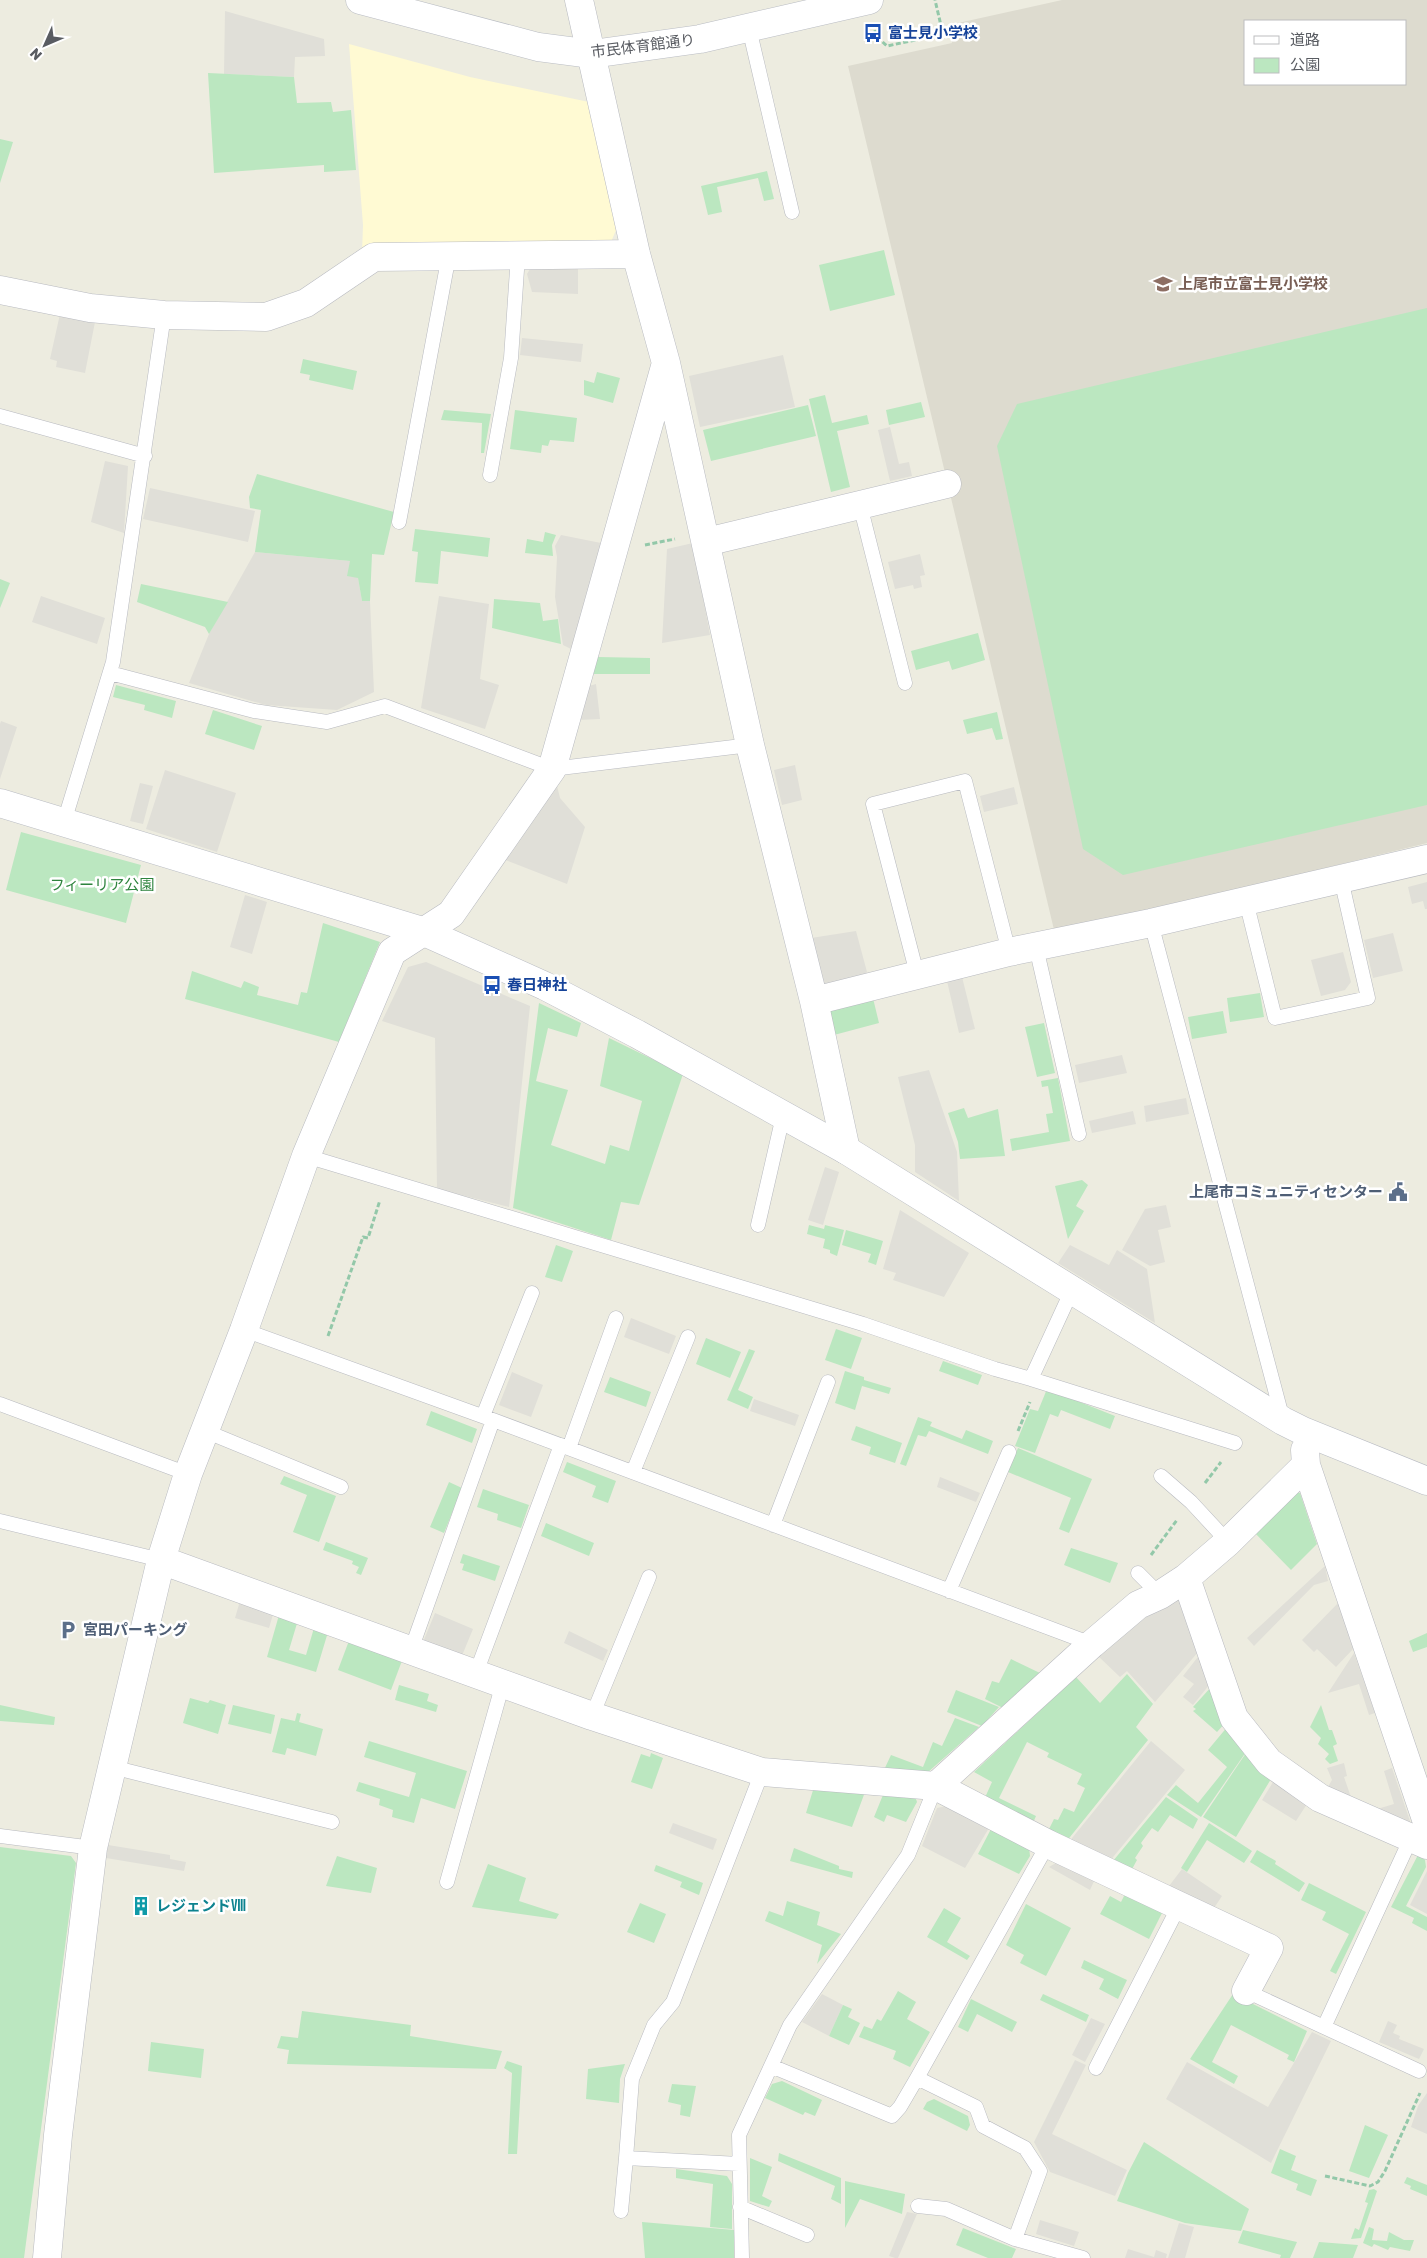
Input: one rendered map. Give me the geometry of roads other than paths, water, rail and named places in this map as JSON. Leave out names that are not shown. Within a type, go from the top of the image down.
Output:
[{"type":"street","name":"市民体育館通り","points":[[360,0],[538,47],[592,54],[700,39],[869,0]]},
{"type":"street","points":[[579,0],[636,254],[666,362],[750,745],[814,1001],[846,1150]]},
{"type":"street","points":[[0,290],[90,308],[164,315],[266,317],[306,303],[374,257],[636,254]]},
{"type":"street","points":[[47,2258],[58,2135],[93,1848],[162,1560],[188,1474],[244,1330],[306,1156],[392,952],[451,914],[552,768],[666,362]]},
{"type":"street","points":[[705,538],[948,484]]},
{"type":"street","points":[[0,803],[422,931],[545,986],[637,1034],[846,1150],[1293,1426],[1427,1481]]},
{"type":"street","points":[[814,1001],[1009,952],[1151,923],[1427,859]]},
{"type":"street","points":[[1293,1426],[1422,1835]]},
{"type":"street","points":[[936,1786],[1092,1644],[1138,1606],[1160,1595],[1186,1578],[1228,1542],[1306,1465]]},
{"type":"street","points":[[162,1560],[592,1716],[762,1772],[936,1786],[1048,1844],[1269,1948],[1246,1991]]},
{"type":"street","points":[[1186,1578],[1234,1718],[1269,1762],[1320,1798],[1422,1835]]},
{"type":"lane","points":[[749,28],[792,212]]},
{"type":"lane","points":[[399,522],[449,255]]},
{"type":"lane","points":[[490,474],[511,358],[518,255]]},
{"type":"lane","points":[[64,822],[113,662],[164,315]]},
{"type":"lane","points":[[0,416],[144,456]]},
{"type":"lane","points":[[860,505],[905,683]]},
{"type":"lane","points":[[110,673],[254,711],[327,722],[385,706],[552,768],[750,745]]},
{"type":"lane","points":[[917,974],[874,804],[965,781],[1009,952]]},
{"type":"lane","points":[[1246,901],[1275,1018],[1368,998],[1341,879]]},
{"type":"lane","points":[[1151,923],[1293,1426]]},
{"type":"lane","points":[[1036,947],[1079,1134]]},
{"type":"lane","points":[[758,1225],[783,1116]]},
{"type":"lane","points":[[306,1156],[863,1324],[995,1369],[1235,1443]]},
{"type":"lane","points":[[1035,1380],[1072,1290]]},
{"type":"lane","points":[[411,1650],[488,1418],[532,1293]]},
{"type":"lane","points":[[476,1673],[616,1318]]},
{"type":"lane","points":[[244,1330],[488,1418],[1092,1644]]},
{"type":"lane","points":[[633,1472],[688,1337]]},
{"type":"lane","points":[[773,1524],[828,1382]]},
{"type":"lane","points":[[0,1404],[188,1474]]},
{"type":"lane","points":[[205,1431],[340,1487]]},
{"type":"lane","points":[[948,1591],[1009,1452]]},
{"type":"lane","points":[[1161,1476],[1191,1502],[1228,1542]]},
{"type":"lane","points":[[0,1521],[162,1560]]},
{"type":"lane","points":[[1138,1573],[1160,1595]]},
{"type":"lane","points":[[592,1716],[649,1577]]},
{"type":"lane","points":[[447,1882],[502,1683]]},
{"type":"lane","points":[[112,1767],[332,1822]]},
{"type":"lane","points":[[621,2211],[632,2079],[654,2025],[673,2002],[762,1772]]},
{"type":"lane","points":[[742,2258],[739,2135],[790,2025],[908,1855],[936,1786]]},
{"type":"lane","points":[[1324,2027],[1422,1835]]},
{"type":"lane","points":[[0,1836],[93,1848]]},
{"type":"lane","points":[[771,2066],[892,2116],[900,2107],[917,2078],[1048,1844]]},
{"type":"lane","points":[[1096,2068],[1179,1906]]},
{"type":"lane","points":[[1246,1991],[1419,2071]]},
{"type":"lane","points":[[917,2078],[976,2107],[983,2126],[1025,2148],[1040,2171],[1015,2239]]},
{"type":"lane","points":[[626,2158],[739,2164]]},
{"type":"lane","points":[[918,2206],[946,2209],[1015,2239],[1083,2258]]},
{"type":"lane","points":[[740,2207],[807,2235]]},
{"type":"place","name":"富士見小学校","points":[[873,33]]},
{"type":"place","name":"上尾市立富士見小学校","points":[[1163,284]]},
{"type":"place","name":"春日神社","points":[[492,985]]},
{"type":"place","name":"上尾市コミュニティセンター","points":[[1398,1192]]},
{"type":"place","name":"宮田パーキング","points":[[68,1630]]},
{"type":"place","name":"レジェンドⅧ","points":[[141,1906]]},
{"type":"park label","name":"フィーリア公園","points":[[102,885]]}]
